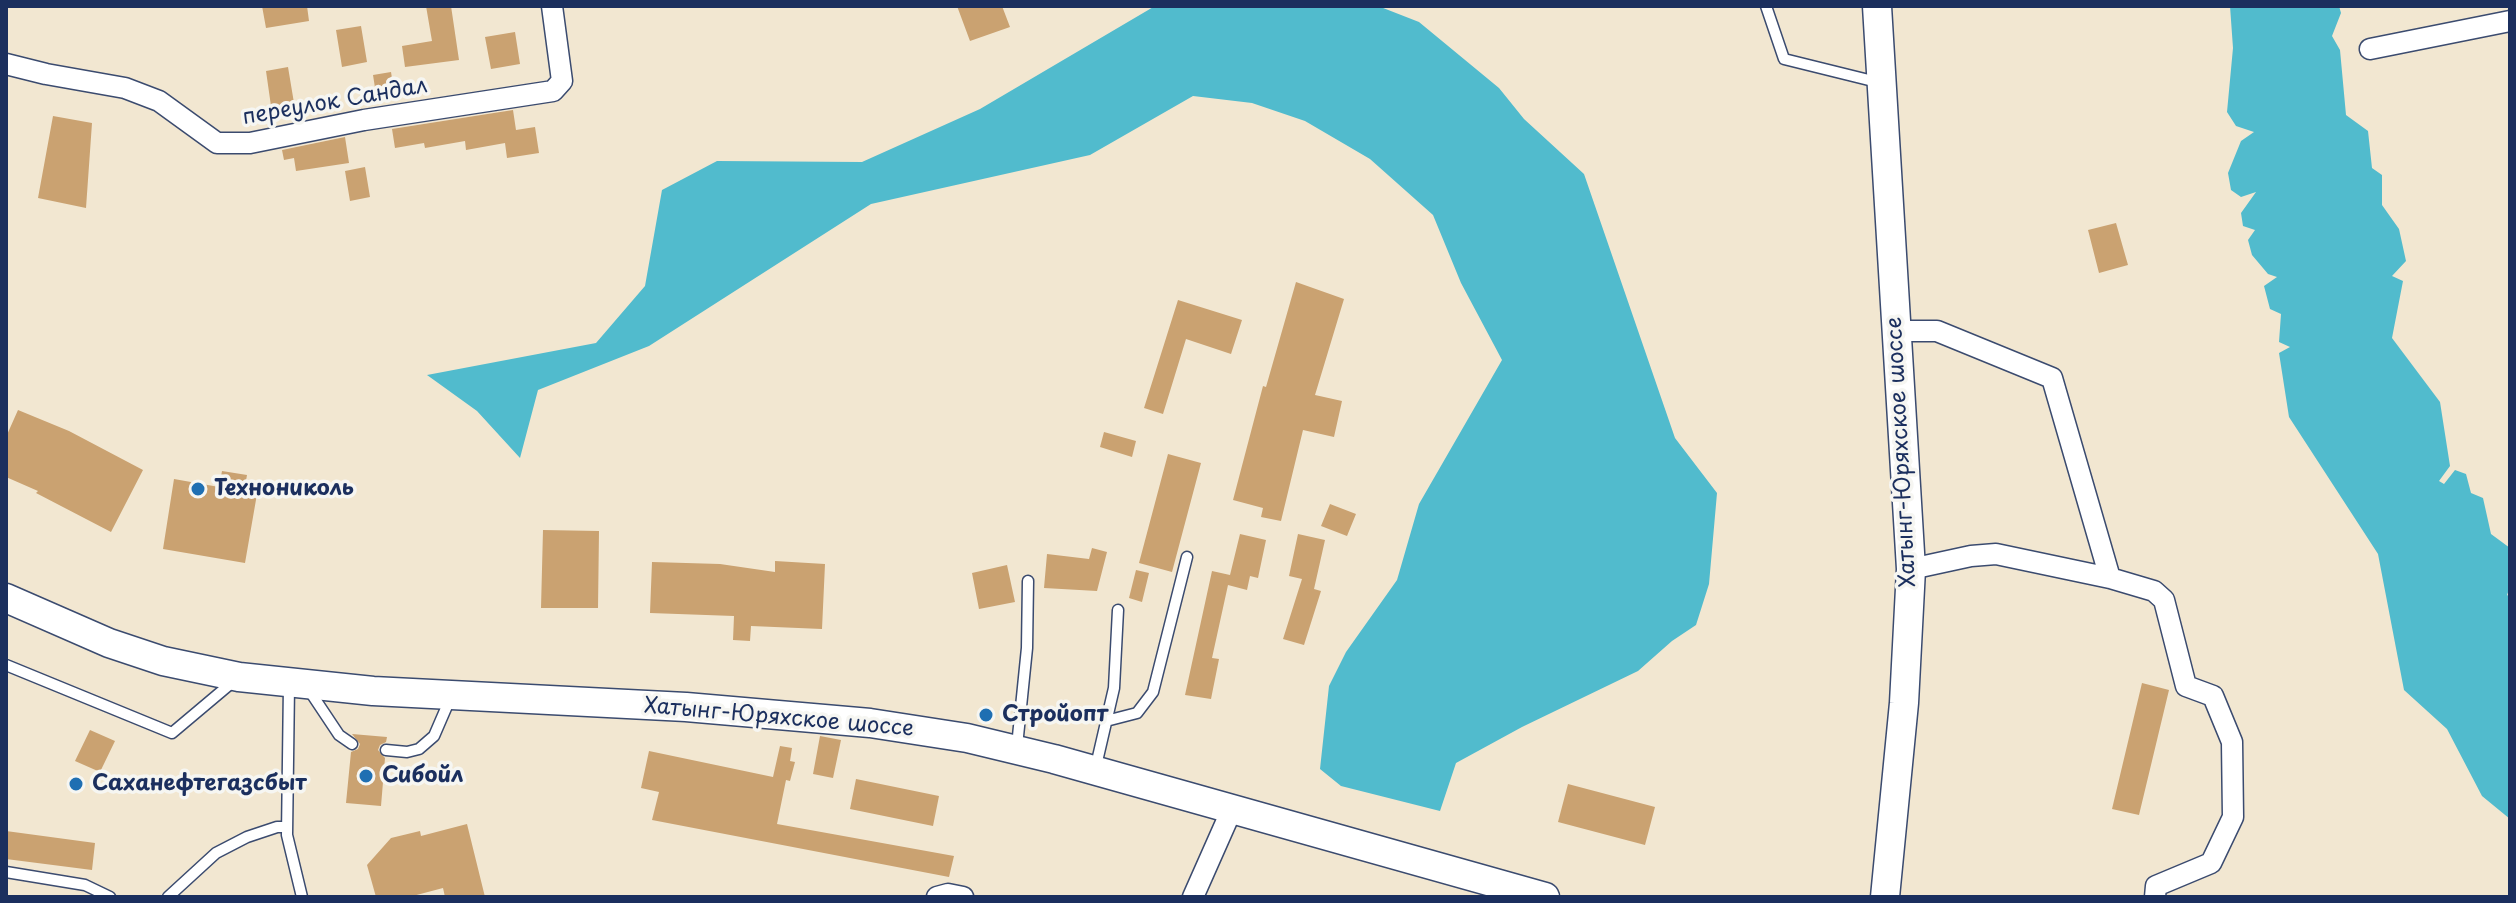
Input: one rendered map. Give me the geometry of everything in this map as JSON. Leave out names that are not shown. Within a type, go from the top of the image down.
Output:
[{"type":"main road","name":"Хатынг-Юряхское шоссе","points":[[1877,6],[1911,569],[1904,703],[1885,897]]},
{"type":"main road","name":"Хатынг-Юряхское шоссе","points":[[6,598],[109,643],[163,661],[239,677],[298,684],[686,707],[870,723],[967,738],[1545,897]]},
{"type":"street","name":"переулок Сандал","points":[[6,64],[125,88],[159,101],[217,143],[250,143],[364,120],[553,91],[562,81],[552,6]]},
{"type":"street","points":[[2370,49],[2510,21]]},
{"type":"street","points":[[1897,331],[1937,331],[2052,378],[2110,578]]},
{"type":"street","points":[[1911,569],[1996,554],[2110,578],[2154,591],[2164,600],[2186,686],[2213,696],[2232,742],[2233,817],[2211,863],[2156,886],[2155,897]]},
{"type":"street","points":[[1193,897],[1232,809]]},
{"type":"street","points":[[937,897],[948,894],[963,897]]},
{"type":"lane","points":[[1766,6],[1784,59],[1883,83]]},
{"type":"lane","points":[[1106,721],[1137,713],[1153,692],[1187,557]]},
{"type":"lane","points":[[1017,750],[1027,648],[1028,581]]},
{"type":"lane","points":[[1095,771],[1114,688],[1118,610]]},
{"type":"lane","points":[[6,665],[172,733],[239,677]]},
{"type":"lane","points":[[298,684],[339,735],[352,744]]},
{"type":"lane","points":[[298,684],[287,827],[302,897]]},
{"type":"lane","points":[[386,750],[407,752],[419,749],[434,736],[452,694]]},
{"type":"lane","points":[[168,897],[216,853],[247,837],[277,827],[287,827]]},
{"type":"lane","points":[[6,872],[85,885],[110,897]]},
{"type":"water","points":[[1155,6],[1378,6],[1419,22],[1499,88],[1524,119],[1584,174],[1675,438],[1717,493],[1709,584],[1696,625],[1638,671],[1456,763],[1440,811],[1341,786],[1320,769],[1329,686],[1346,652],[1397,580],[1419,504],[1502,360],[1461,283],[1433,215],[1370,159],[1305,121],[1252,103],[1193,96],[1090,155],[871,204],[649,346],[538,390],[520,458],[477,411],[427,375],[596,343],[645,286],[662,190],[717,161],[862,162],[980,109]]},
{"type":"water","points":[[2230,6],[2339,6],[2341,13],[2332,36],[2340,50],[2346,115],[2368,131],[2372,168],[2382,175],[2382,205],[2399,229],[2406,261],[2392,276],[2403,281],[2392,338],[2440,402],[2450,466],[2439,481],[2444,484],[2455,470],[2466,474],[2471,493],[2483,498],[2491,534],[2510,548],[2510,587],[2507,595],[2510,597],[2510,819],[2482,796],[2447,729],[2404,690],[2378,554],[2289,417],[2279,353],[2290,347],[2279,342],[2281,314],[2270,309],[2264,286],[2277,277],[2268,274],[2252,255],[2248,240],[2255,230],[2243,226],[2241,213],[2256,192],[2241,197],[2231,190],[2228,173],[2241,141],[2254,132],[2236,126],[2227,112],[2233,48]]},
{"type":"building","points":[[262,6],[307,6],[309,21],[266,28]]},
{"type":"building","points":[[426,6],[451,6],[459,60],[405,67],[402,46],[432,41]]},
{"type":"building","points":[[957,6],[1002,6],[1010,27],[970,41]]},
{"type":"building","points":[[361,26],[367,62],[342,67],[336,30]]},
{"type":"building","points":[[515,32],[520,64],[491,69],[485,37]]},
{"type":"building","points":[[288,67],[295,109],[272,113],[266,71]]},
{"type":"building","points":[[391,72],[394,91],[376,94],[373,75]]},
{"type":"building","points":[[513,110],[516,130],[535,127],[539,153],[507,158],[505,143],[466,150],[465,141],[425,148],[424,143],[395,148],[392,129]]},
{"type":"building","points":[[53,116],[92,123],[86,208],[38,198]]},
{"type":"building","points":[[345,137],[349,163],[296,171],[294,158],[284,160],[282,150]]},
{"type":"building","points":[[365,167],[370,197],[350,201],[345,171]]},
{"type":"building","points":[[2116,223],[2128,265],[2099,273],[2088,230]]},
{"type":"building","points":[[1296,282],[1344,299],[1315,395],[1342,401],[1334,437],[1303,430],[1281,521],[1261,517],[1263,508],[1233,500],[1263,386],[1266,387]]},
{"type":"building","points":[[1178,300],[1242,320],[1231,354],[1186,339],[1163,414],[1144,408]]},
{"type":"building","points":[[18,410],[69,431],[143,470],[111,532],[36,493],[38,491],[6,477],[6,437]]},
{"type":"building","points":[[1104,432],[1136,441],[1132,457],[1100,447]]},
{"type":"building","points":[[1168,454],[1201,463],[1172,572],[1139,563]]},
{"type":"building","points":[[222,471],[247,475],[244,492],[257,494],[245,563],[163,549],[174,479],[219,487]]},
{"type":"building","points":[[1330,504],[1356,514],[1347,536],[1321,526]]},
{"type":"building","points":[[543,530],[599,531],[598,608],[541,608]]},
{"type":"building","points":[[1240,534],[1266,540],[1258,578],[1250,576],[1247,590],[1228,585],[1212,658],[1219,659],[1211,699],[1185,695],[1212,571],[1230,575]]},
{"type":"building","points":[[1298,534],[1325,540],[1314,589],[1321,591],[1304,645],[1283,639],[1302,579],[1289,576]]},
{"type":"building","points":[[1092,548],[1107,552],[1097,591],[1044,588],[1047,554],[1089,559]]},
{"type":"building","points":[[775,561],[825,564],[822,629],[751,626],[750,641],[733,640],[734,616],[650,613],[652,562],[720,564],[775,572]]},
{"type":"building","points":[[1007,565],[1015,602],[979,609],[972,573]]},
{"type":"building","points":[[1136,570],[1149,573],[1142,602],[1129,598]]},
{"type":"building","points":[[2142,683],[2169,690],[2139,815],[2112,809]]},
{"type":"building","points":[[90,730],[115,741],[100,772],[75,761]]},
{"type":"building","name":"Сибойл","points":[[352,734],[387,737],[378,750],[385,758],[381,806],[346,803],[351,752],[358,749],[360,744]]},
{"type":"building","points":[[820,736],[841,740],[833,778],[813,774]]},
{"type":"building","points":[[780,746],[792,748],[790,761],[795,762],[790,781],[786,780],[777,824],[954,856],[949,877],[652,820],[659,792],[641,788],[649,751],[773,777]]},
{"type":"building","points":[[856,779],[939,796],[933,826],[850,809]]},
{"type":"building","points":[[1568,784],[1655,807],[1645,845],[1558,822]]},
{"type":"building","points":[[467,824],[485,897],[445,897],[443,888],[409,897],[376,897],[367,865],[391,838],[420,831],[421,836]]},
{"type":"building","points":[[6,831],[95,843],[92,870],[6,859]]},
{"type":"place","name":"Технониколь","points":[[198,489]]},
{"type":"place","name":"Стройопт","points":[[986,715]]},
{"type":"place","name":"Сибойл","points":[[366,776]]},
{"type":"place","name":"Саханефтегазсбыт","points":[[76,784]]}]
